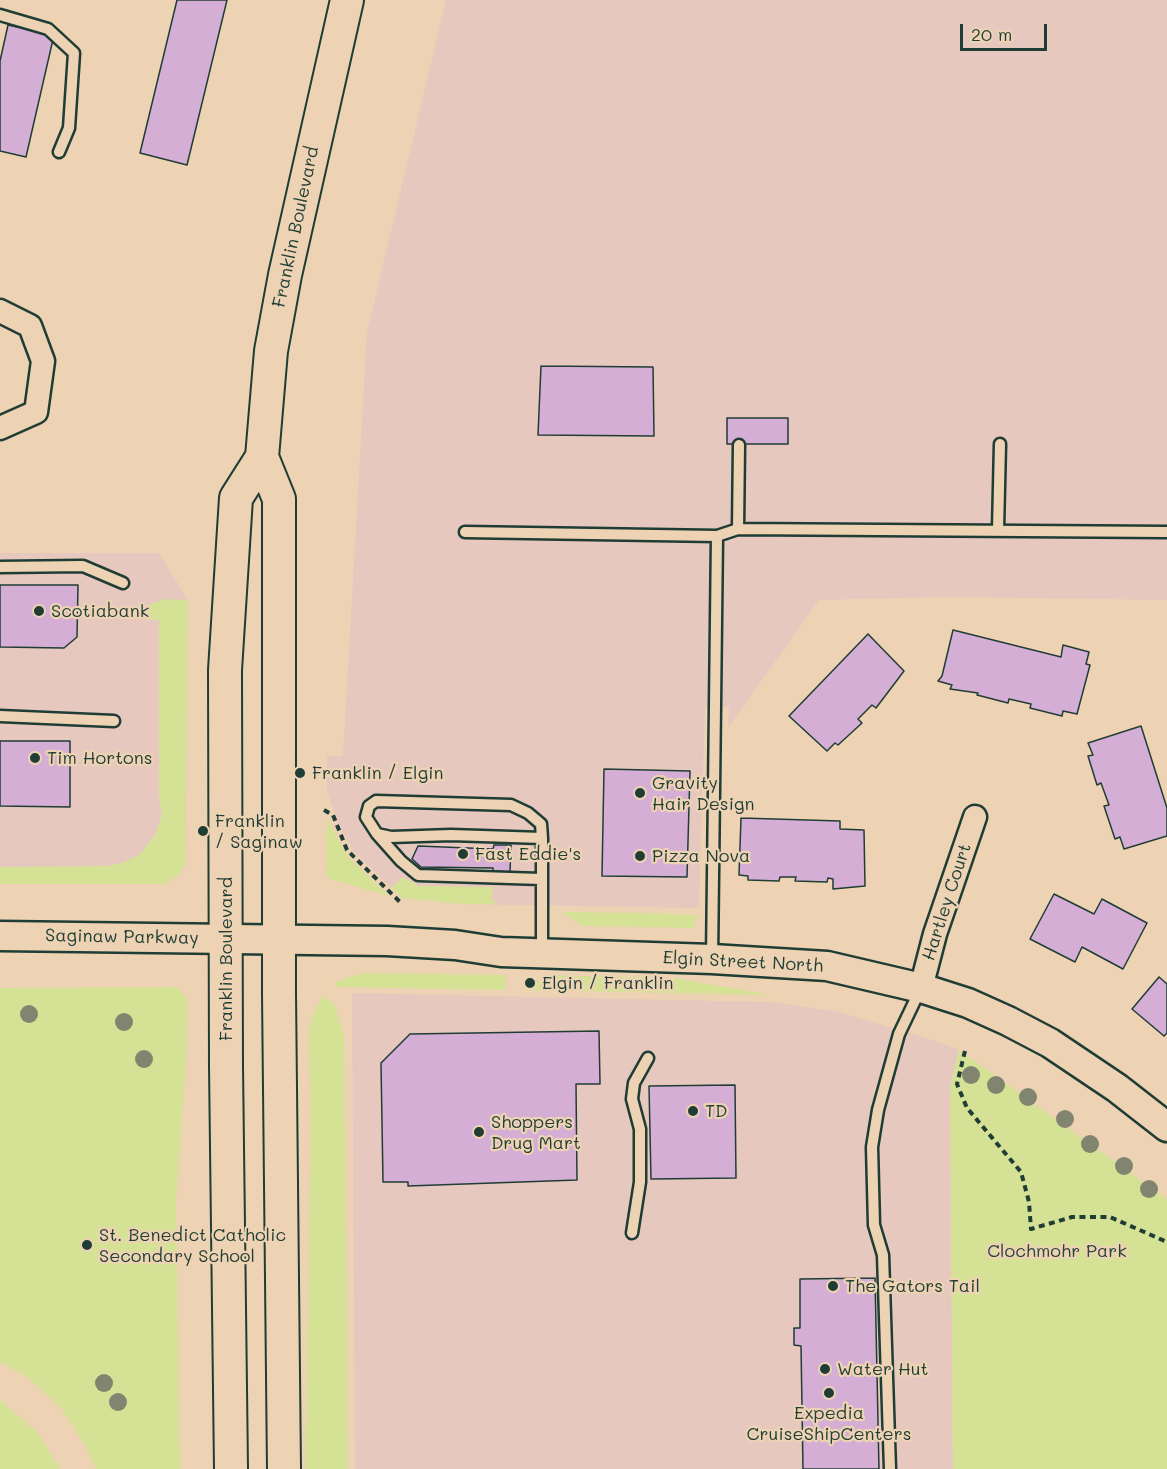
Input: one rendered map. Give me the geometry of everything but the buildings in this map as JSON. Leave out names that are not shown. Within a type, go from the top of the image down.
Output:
[{"type":"main road","name":"Franklin Boulevard","points":[[284,1469],[279,940],[279,499],[262,457],[271,351],[285,275],[347,0]]},
{"type":"main road","name":"Franklin Boulevard","points":[[231,1469],[225,670],[236,498],[262,457]]},
{"type":"street","points":[[0,311],[30,326],[43,361],[36,412],[0,428]]},
{"type":"street","name":"Hartley Court","points":[[921,988],[935,934],[975,817]]},
{"type":"street","name":"Saginaw Parkway","points":[[0,936],[279,940]]},
{"type":"street","name":"Elgin Street North","points":[[279,940],[387,941],[542,954],[712,959],[827,966],[921,988],[968,1003],[1050,1043],[1117,1088],[1167,1127]]},
{"type":"lane","points":[[0,15],[48,29],[74,53],[69,128],[59,152]]},
{"type":"lane","points":[[998,530],[1000,444]]},
{"type":"lane","points":[[738,529],[739,445]]},
{"type":"lane","points":[[465,532],[717,536],[738,529],[1167,532]]},
{"type":"lane","points":[[712,959],[717,536]]},
{"type":"lane","points":[[0,567],[83,566],[123,583]]},
{"type":"lane","points":[[0,716],[114,721]]},
{"type":"lane","points":[[541,879],[418,875],[401,861],[377,834],[366,817],[369,806],[376,801],[511,805],[528,813],[541,824],[542,954]]},
{"type":"lane","points":[[377,834],[391,837],[451,835],[542,838]]},
{"type":"lane","points":[[890,1469],[883,1255],[874,1225],[872,1147],[878,1110],[899,1034],[921,988]]},
{"type":"lane","points":[[633,1233],[640,1182],[640,1129],[632,1099],[634,1083],[648,1058]]},
{"type":"path","points":[[324,810],[333,815],[347,850],[401,903]]},
{"type":"path","points":[[965,1051],[957,1084],[968,1108],[1021,1172],[1029,1202],[1031,1229],[1072,1217],[1110,1217],[1167,1242]]},
{"type":"shaded area","points":[[446,0],[1167,0],[1167,600],[948,597],[819,600],[728,728],[729,707],[705,707],[699,908],[460,904],[402,898],[354,852],[338,823],[327,791],[327,756],[343,756],[367,332]]},
{"type":"shaded area","points":[[0,553],[159,553],[188,600],[185,865],[177,876],[166,884],[0,884]]},
{"type":"shaded area","points":[[352,993],[771,1002],[835,1011],[927,1038],[959,1050],[950,1087],[953,1469],[355,1469]]},
{"type":"green space","points":[[166,599],[188,600],[185,865],[177,876],[166,884],[0,884],[0,867],[107,866],[122,863],[139,855],[155,835],[162,815],[159,795],[159,620],[143,619],[140,614],[148,605]]},
{"type":"green space","points":[[327,819],[348,857],[389,896],[330,879],[326,875]]},
{"type":"green space","points":[[403,877],[419,886],[493,887],[491,899],[497,904],[460,904],[402,898],[391,888]]},
{"type":"green space","points":[[562,912],[698,915],[693,928],[582,926]]},
{"type":"green space","points":[[363,973],[506,975],[505,990],[336,987],[335,983]]},
{"type":"green space","points":[[545,975],[674,978],[772,995],[525,990],[525,981],[545,981]]},
{"type":"green space","name":"St. Benedict Catholic Secondary School","points":[[177,987],[187,998],[186,1064],[176,1202],[180,1469],[96,1469],[85,1445],[62,1409],[30,1379],[0,1362],[0,988]]},
{"type":"green space","points":[[323,996],[334,1003],[344,1034],[348,1469],[305,1469],[305,1426],[309,1425],[306,1420],[311,1126],[309,1032],[313,1014]]},
{"type":"green space","name":"Clochmohr Park","points":[[959,1050],[1167,1199],[1167,1469],[953,1469],[950,1087]]},
{"type":"green space","points":[[0,1400],[37,1432],[60,1469],[0,1469]]},
{"type":"place","name":"Scotiabank","points":[[39,611]]},
{"type":"place","name":"Tim Hortons","points":[[35,758]]},
{"type":"place","name":"Franklin / Elgin","points":[[300,773]]},
{"type":"place","name":"Gravity Hair Design","points":[[640,793]]},
{"type":"place","name":"Franklin / Saginaw","points":[[203,831]]},
{"type":"place","name":"Fast Eddie's","points":[[463,854]]},
{"type":"place","name":"Pizza Nova","points":[[640,856]]},
{"type":"place","name":"Elgin / Franklin","points":[[530,983]]},
{"type":"place","name":"TD","points":[[693,1111]]},
{"type":"place","name":"Shoppers Drug Mart","points":[[479,1132]]},
{"type":"place","name":"St. Benedict Catholic Secondary School","points":[[87,1245]]},
{"type":"place","name":"The Gators Tail","points":[[833,1286]]},
{"type":"place","name":"Water Hut","points":[[825,1369]]},
{"type":"place","name":"Expedia CruiseShipCenters","points":[[829,1393]]}]
